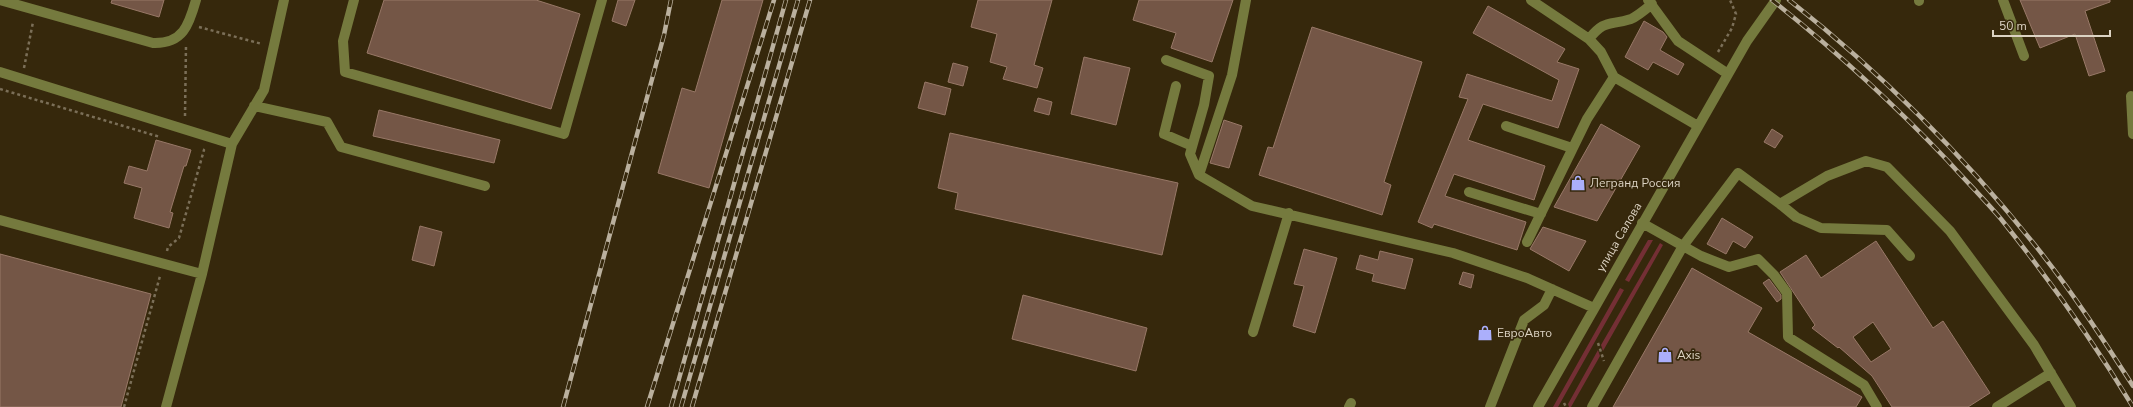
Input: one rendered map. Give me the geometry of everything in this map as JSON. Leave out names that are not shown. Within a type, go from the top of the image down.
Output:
[{"type":"street","points":[[0,0],[153,44],[170,42],[176,38],[189,24],[196,0]]},
{"type":"street","points":[[166,407],[202,274],[232,144],[264,90],[284,0]]},
{"type":"street","points":[[354,0],[343,41],[345,72],[564,134],[602,0]]},
{"type":"street","points":[[1199,175],[1232,76],[1246,0]]},
{"type":"street","points":[[1531,0],[1589,38],[1601,52],[1614,77],[1698,126]]},
{"type":"street","name":"улица Салова","points":[[1538,407],[1747,41],[1776,0]]},
{"type":"street","points":[[2003,0],[2024,56]]},
{"type":"street","points":[[1589,38],[1602,26],[1632,19],[1650,2],[1678,41],[1728,74]]},
{"type":"street","points":[[1166,60],[1209,76],[1204,105],[1190,154],[1199,175],[1252,206],[1289,213],[1453,253],[1527,278],[1594,308]]},
{"type":"street","points":[[0,72],[232,144]]},
{"type":"street","points":[[1527,242],[1587,119],[1614,77]]},
{"type":"street","points":[[1176,86],[1164,134],[1192,146]]},
{"type":"street","points":[[2132,94],[2133,134]]},
{"type":"street","points":[[254,106],[327,122],[341,147],[485,186]]},
{"type":"street","points":[[1506,126],[1572,148]]},
{"type":"street","points":[[1780,204],[1827,176],[1866,161],[1887,167],[1950,231],[2034,345],[2071,407]]},
{"type":"street","points":[[1592,407],[1683,246],[1738,173],[1796,217],[1821,228],[1887,230],[1910,256]]},
{"type":"street","points":[[1469,192],[1541,214]]},
{"type":"street","points":[[1253,332],[1289,213]]},
{"type":"street","points":[[0,220],[202,274]]},
{"type":"street","points":[[1642,223],[1701,256],[1729,267],[1758,259],[1774,275],[1787,293],[1788,337],[1864,384],[1877,407]]},
{"type":"street","points":[[1490,407],[1524,320],[1544,304],[1552,289]]},
{"type":"street","points":[[1997,407],[2051,374]]},
{"type":"path","points":[[1715,58],[1732,28],[1736,14],[1730,0]]},
{"type":"path","points":[[16,94],[36,10]]},
{"type":"path","points":[[189,24],[274,47]]},
{"type":"path","points":[[0,89],[168,139]]},
{"type":"path","points":[[124,407],[168,247],[179,238],[204,150],[197,148]]},
{"type":"path","points":[[1564,403],[1566,407]]},
{"type":"shaded area","points":[[1648,240],[1653,240],[1629,282],[1625,280]]},
{"type":"shaded area","points":[[1660,243],[1663,245],[1603,351],[1601,345]]},
{"type":"shaded area","points":[[1620,288],[1624,290],[1558,407],[1553,407]]},
{"type":"shaded area","points":[[1598,350],[1600,356],[1571,407],[1569,407],[1568,404]]},
{"type":"building","points":[[112,0],[164,0],[159,17],[111,3]]},
{"type":"building","points":[[384,0],[536,0],[580,14],[551,109],[367,53]]},
{"type":"building","points":[[618,0],[635,0],[626,26],[612,21]]},
{"type":"building","points":[[722,0],[763,0],[709,188],[658,173],[682,88],[695,92]]},
{"type":"building","points":[[978,0],[1052,0],[1034,65],[1043,68],[1037,88],[1003,79],[1007,67],[990,62],[997,34],[971,27]]},
{"type":"building","points":[[1139,0],[1233,0],[1212,62],[1171,48],[1176,33],[1133,20]]},
{"type":"building","points":[[2020,0],[2110,0],[2110,2],[2085,11],[2105,71],[2089,76],[2075,34],[2040,48]]},
{"type":"building","points":[[1488,6],[1565,49],[1557,62],[1579,69],[1558,128],[1483,104],[1468,140],[1545,166],[1534,200],[1454,174],[1445,196],[1526,222],[1517,250],[1434,224],[1432,228],[1418,222],[1468,99],[1459,97],[1467,74],[1552,101],[1559,80],[1473,33]]},
{"type":"building","points":[[1644,21],[1663,32],[1667,37],[1660,50],[1684,64],[1678,75],[1653,62],[1648,70],[1625,57]]},
{"type":"building","points":[[1312,27],[1422,62],[1384,182],[1391,185],[1382,215],[1259,175],[1268,147],[1273,148]]},
{"type":"building","points":[[1084,57],[1130,68],[1116,125],[1071,114]]},
{"type":"building","points":[[953,63],[968,67],[963,86],[948,82]]},
{"type":"building","points":[[925,82],[951,89],[945,115],[918,108]]},
{"type":"building","points":[[1038,98],[1052,102],[1049,115],[1034,111]]},
{"type":"building","points":[[379,110],[500,140],[494,163],[373,136]]},
{"type":"building","points":[[1224,120],[1242,126],[1229,168],[1210,163]]},
{"type":"building","points":[[1601,124],[1640,146],[1597,221],[1554,207]]},
{"type":"building","points":[[1772,129],[1783,136],[1775,148],[1764,142]]},
{"type":"building","points":[[950,133],[1178,183],[1162,255],[955,209],[958,193],[938,188]]},
{"type":"building","points":[[156,140],[191,150],[186,166],[184,166],[170,212],[173,213],[169,228],[134,218],[142,188],[124,183],[129,166],[147,171]]},
{"type":"building","points":[[1722,218],[1753,237],[1745,248],[1733,241],[1726,254],[1707,244]]},
{"type":"building","points":[[420,226],[442,232],[434,266],[412,260]]},
{"type":"building","points":[[1543,227],[1586,241],[1569,271],[1530,249]]},
{"type":"building","points":[[1876,241],[1933,328],[1943,321],[1990,393],[1968,407],[1892,407],[1872,376],[1839,347],[1838,348],[1812,328],[1815,325],[1780,272],[1806,255],[1821,278]],"holes":[[[1873,322],[1891,349],[1871,362],[1853,337]]]},
{"type":"building","points":[[1304,249],[1337,258],[1315,333],[1293,326],[1304,286],[1294,284]]},
{"type":"building","points":[[1380,251],[1413,259],[1405,289],[1372,281],[1374,274],[1356,269],[1360,255],[1378,260]]},
{"type":"building","points":[[0,254],[151,294],[121,407],[0,407]]},
{"type":"building","points":[[1692,268],[1762,308],[1748,332],[1862,397],[1856,407],[1613,407]]},
{"type":"building","points":[[1463,272],[1474,275],[1471,288],[1459,284]]},
{"type":"building","points":[[1769,279],[1781,295],[1781,299],[1777,302],[1763,283]]},
{"type":"building","points":[[1023,295],[1147,328],[1136,371],[1012,339]]},
{"type":"railway","points":[[563,407],[664,35],[671,0]]},
{"type":"railway","points":[[647,407],[774,0]]},
{"type":"railway","points":[[671,407],[786,0]]},
{"type":"railway","points":[[681,407],[798,0]]},
{"type":"railway","points":[[692,407],[810,0]]},
{"type":"railway","points":[[1772,0],[1818,38],[1885,98],[1948,161],[1995,212],[2036,264],[2070,311],[2133,407]]},
{"type":"railway","points":[[1789,0],[1824,28],[1891,88],[1984,185],[2014,219],[2066,286],[2133,386]]},
{"type":"place","name":"Легранд Россия","points":[[1578,183]]},
{"type":"place","name":"ЕвроАвто","points":[[1485,333]]},
{"type":"place","name":"Axis","points":[[1665,355]]}]
